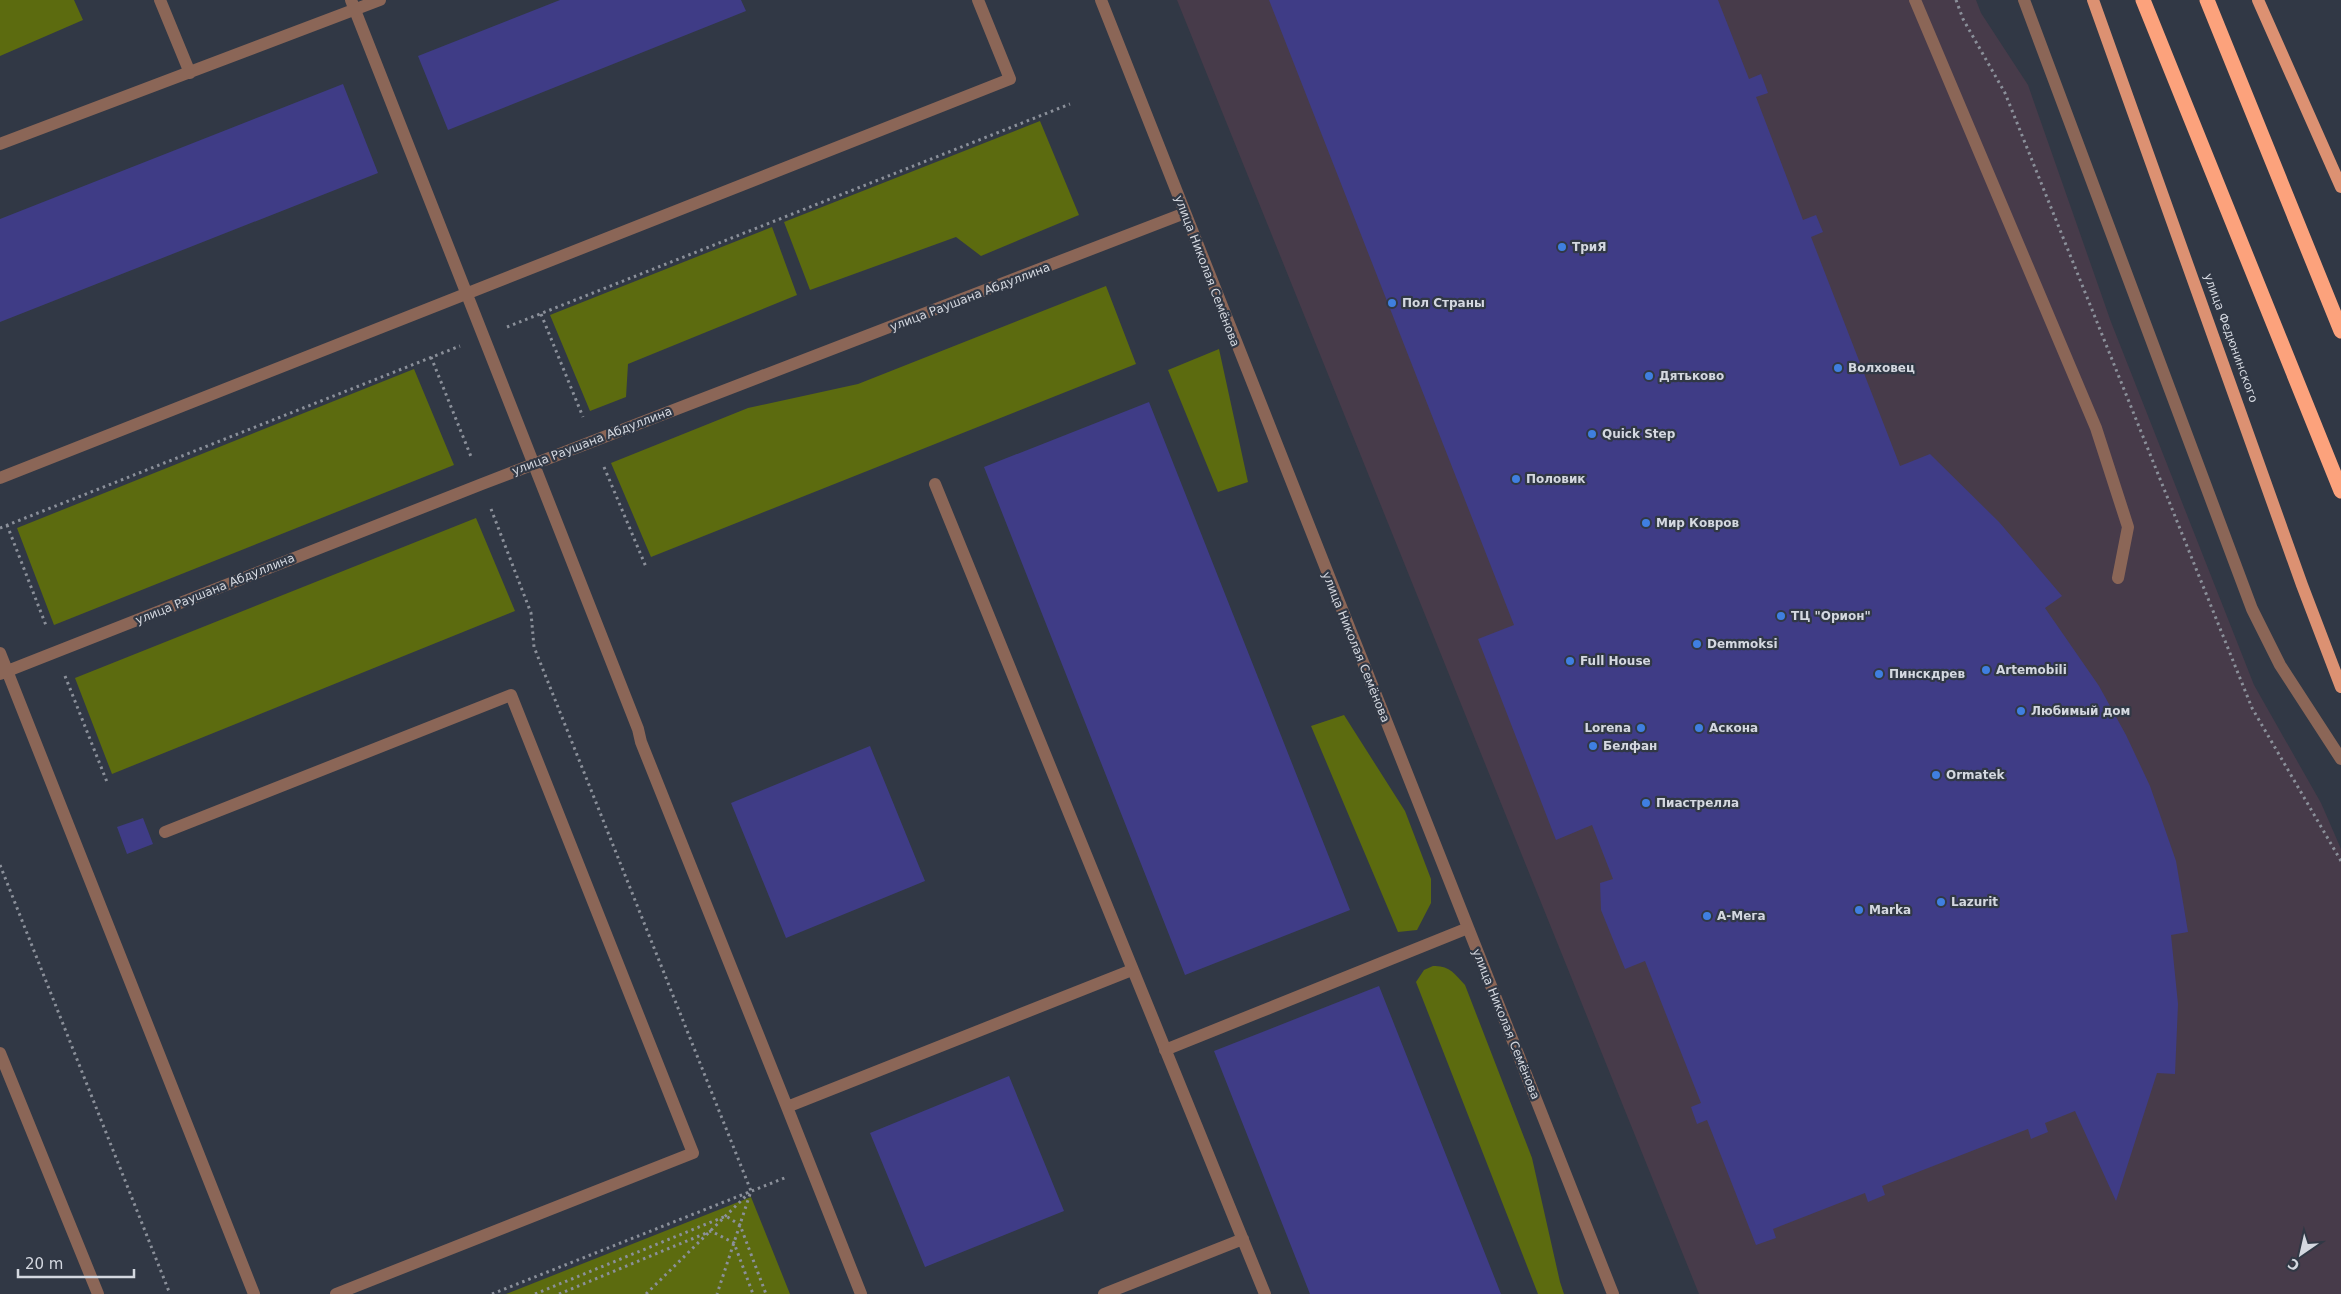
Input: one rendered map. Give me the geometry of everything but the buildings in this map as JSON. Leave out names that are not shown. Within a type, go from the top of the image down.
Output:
[{"type":"highway","points":[[2143,0],[2341,491]]},
{"type":"highway","points":[[2207,0],[2341,331]]},
{"type":"main road","name":"улица Федюнинского","points":[[2093,0],[2302,585],[2341,687]]},
{"type":"main road","points":[[2258,0],[2341,186]]},
{"type":"street","points":[[160,0],[190,72]]},
{"type":"street","points":[[0,144],[190,72],[353,5],[380,0]]},
{"type":"street","points":[[0,478],[466,292],[1010,79],[978,0]]},
{"type":"street","name":"улица Николая Семёнова","points":[[1101,0],[1613,1294]]},
{"type":"street","points":[[1914,0],[2096,428],[2128,527],[2118,578]]},
{"type":"street","points":[[2024,0],[2252,610],[2280,665],[2341,759]]},
{"type":"street","points":[[353,5],[638,729],[645,751],[861,1294]]},
{"type":"street","name":"улица Раушана Абдуллина","points":[[4,673],[482,484],[1185,213]]},
{"type":"street","points":[[935,484],[1265,1294]]},
{"type":"street","points":[[0,653],[4,673],[254,1294]]},
{"type":"street","points":[[165,832],[511,695],[693,1153],[336,1294]]},
{"type":"street","points":[[1164,1050],[1468,928]]},
{"type":"street","points":[[787,1107],[1132,970]]},
{"type":"street","points":[[0,1053],[98,1294]]},
{"type":"street","points":[[1104,1294],[1243,1239]]},
{"type":"path","points":[[1956,0],[1963,19],[2006,94],[2252,708],[2341,862]]},
{"type":"path","points":[[0,528],[1070,104]]},
{"type":"path","points":[[430,357],[482,484],[531,613],[534,647],[752,1191],[717,1294]]},
{"type":"path","points":[[0,865],[170,1294]]},
{"type":"path","points":[[492,1294],[811,1167]]},
{"type":"path","points":[[646,1294],[752,1191]]},
{"type":"path","points":[[726,1216],[740,1225],[766,1294]]},
{"type":"path","points":[[535,1294],[726,1216]]},
{"type":"path","points":[[711,1231],[734,1243],[753,1294]]},
{"type":"path","points":[[559,1294],[711,1231]]},
{"type":"shaded area","points":[[1177,0],[1976,0],[1981,13],[2028,85],[2111,322],[2254,685],[2321,803],[2341,849],[2341,1294],[1699,1294]]},
{"type":"green space","points":[[0,0],[74,0],[83,20],[0,56]]},
{"type":"green space","points":[[1040,121],[1079,215],[981,256],[956,237],[810,290],[784,222]]},
{"type":"green space","points":[[772,227],[797,295],[628,364],[626,397],[590,411],[550,315]]},
{"type":"green space","points":[[1106,286],[1136,364],[651,557],[611,463],[748,408],[858,384]]},
{"type":"green space","points":[[1219,349],[1248,482],[1218,492],[1168,370]]},
{"type":"green space","points":[[414,369],[454,465],[54,625],[17,528]]},
{"type":"green space","points":[[476,518],[515,611],[112,774],[75,678]]},
{"type":"green space","points":[[1344,715],[1405,811],[1431,879],[1431,903],[1417,930],[1398,932],[1311,726]]},
{"type":"green space","points":[[1433,966],[1448,969],[1465,985],[1532,1158],[1564,1294],[1538,1294],[1416,982],[1424,970]]},
{"type":"green space","points":[[751,1197],[790,1294],[506,1294]]},
{"type":"place","name":"ТриЯ","points":[[1562,247]]},
{"type":"place","name":"Пол Страны","points":[[1392,303]]},
{"type":"place","name":"Волховец","points":[[1838,368]]},
{"type":"place","name":"Дятьково","points":[[1649,376]]},
{"type":"place","name":"Quick Step","points":[[1592,434]]},
{"type":"place","name":"Половик","points":[[1516,479]]},
{"type":"place","name":"Мир Ковров","points":[[1646,523]]},
{"type":"place","name":"ТЦ \"Орион\"","points":[[1781,616]]},
{"type":"place","name":"Demmoksi","points":[[1697,644]]},
{"type":"place","name":"Full House","points":[[1570,661]]},
{"type":"place","name":"Artemobili","points":[[1986,670]]},
{"type":"place","name":"Пинскдрев","points":[[1879,674]]},
{"type":"place","name":"Любимый дом","points":[[2021,711]]},
{"type":"place","name":"Lorena","points":[[1641,728]]},
{"type":"place","name":"Аскона","points":[[1699,728]]},
{"type":"place","name":"Белфан","points":[[1593,746]]},
{"type":"place","name":"Ormatek","points":[[1936,775]]},
{"type":"place","name":"Пиастрелла","points":[[1646,803]]},
{"type":"place","name":"Lazurit","points":[[1941,902]]},
{"type":"place","name":"Marka","points":[[1859,910]]},
{"type":"place","name":"А-Мега","points":[[1707,916]]}]
